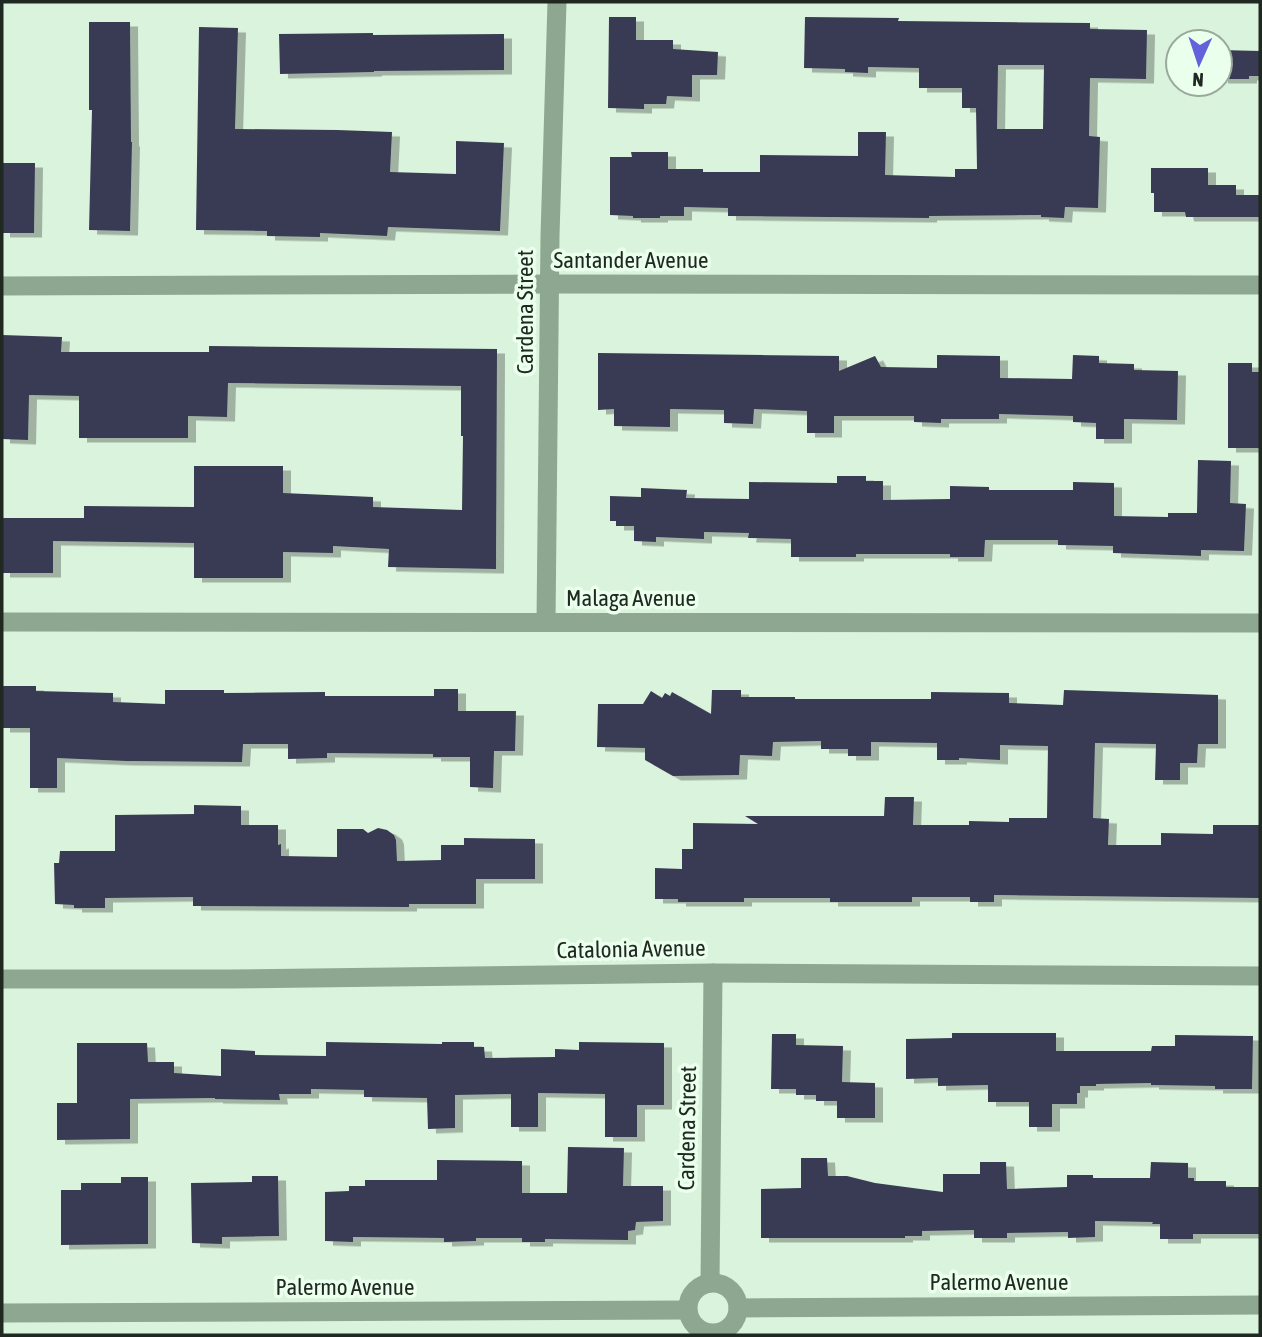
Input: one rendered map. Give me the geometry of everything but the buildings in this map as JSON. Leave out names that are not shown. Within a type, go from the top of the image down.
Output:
[{"type":"street","name":"Cardena Street","points":[[546,622],[550,236],[557,2]]},
{"type":"street","name":"Santander Avenue","points":[[2,286],[1260,285]]},
{"type":"street","name":"Malaga Avenue","points":[[2,622],[1260,623]]},
{"type":"street","name":"Cardena Street","points":[[710,1283],[713,973]]},
{"type":"street","name":"Catalonia Avenue","points":[[2,979],[713,973],[1260,976]]},
{"type":"street","points":[[710,1283],[717,1283],[729,1289],[738,1308],[732,1324],[710,1334],[692,1322],[688,1310],[691,1295],[702,1285],[710,1283]]},
{"type":"street","name":"Palermo Avenue","points":[[738,1308],[1260,1305]]},
{"type":"street","name":"Palermo Avenue","points":[[2,1313],[688,1310]]}]
